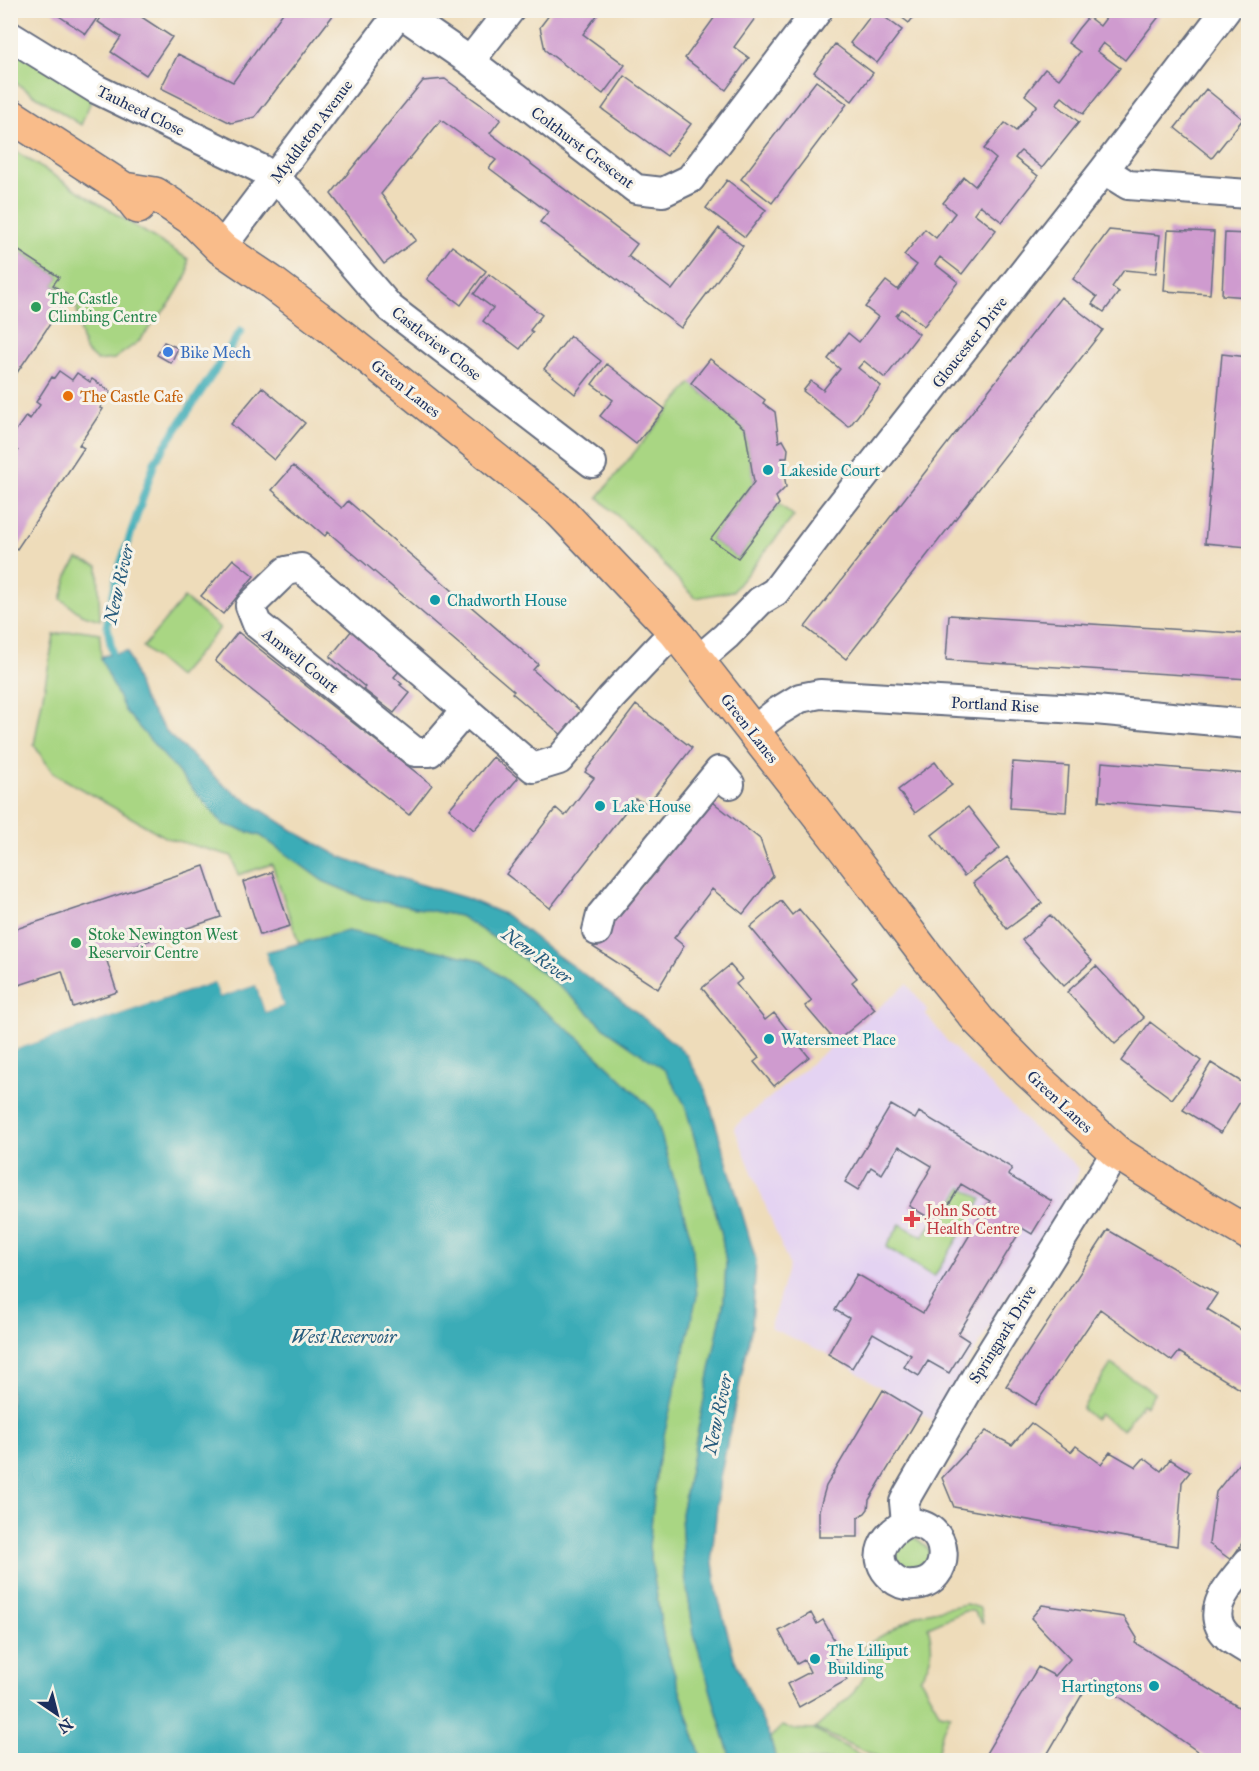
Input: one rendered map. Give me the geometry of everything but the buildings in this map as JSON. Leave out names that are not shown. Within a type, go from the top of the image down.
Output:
[{"type":"main road","name":"Green Lanes","points":[[10,115],[124,189],[155,194],[191,218],[221,248],[329,326],[561,512],[676,633],[960,1000],[1027,1070],[1116,1152],[1248,1233]]},
{"type":"street","points":[[470,61],[510,10]]},
{"type":"street","name":"Colthurst Crescent","points":[[398,12],[470,61],[636,189],[663,192],[690,179],[818,10]]},
{"type":"street","name":"Gloucester Drive","points":[[697,661],[726,636],[760,601],[775,592],[1226,10]]},
{"type":"street","name":"Myddleton Avenue","points":[[221,248],[275,179],[398,12]]},
{"type":"street","name":"Tauheed Close","points":[[10,36],[96,89],[261,169],[275,179]]},
{"type":"street","points":[[1104,170],[1128,185],[1248,194]]},
{"type":"street","name":"Castleview Close","points":[[275,179],[290,192],[390,308],[592,463]]},
{"type":"street","name":"Amwell Court","points":[[466,710],[430,752],[415,752],[257,624],[250,606],[286,571],[301,568],[466,710],[533,768],[559,760],[611,698],[661,645],[676,633]]},
{"type":"street","name":"Portland Rise","points":[[753,731],[800,698],[820,694],[1095,710],[1248,724]]},
{"type":"street","points":[[597,931],[601,915],[719,771],[730,784]]},
{"type":"street","name":"Springpark Drive","points":[[906,1523],[904,1502],[908,1494],[977,1375],[1116,1152]]},
{"type":"street","points":[[1246,1649],[1229,1638],[1221,1629],[1218,1606],[1248,1562]]},
{"type":"shaded area","name":"John Scott Health Centre","points":[[907,984],[947,1041],[1034,1129],[1078,1169],[1076,1181],[933,1421],[828,1354],[770,1328],[789,1265],[734,1127]]},
{"type":"green space","points":[[10,47],[93,96],[81,125],[11,80]]},
{"type":"green space","points":[[10,148],[188,259],[188,273],[171,302],[138,342],[114,359],[97,361],[85,350],[76,300],[53,285],[59,277],[11,245]]},
{"type":"green space","points":[[691,383],[745,429],[754,482],[711,539],[738,558],[779,504],[794,516],[733,591],[695,598],[598,497]]},
{"type":"green space","points":[[78,559],[98,566],[100,620],[81,614],[61,599],[69,572]]},
{"type":"green space","points":[[184,598],[220,628],[178,677],[143,647]]},
{"type":"green space","points":[[79,630],[100,633],[101,660],[223,824],[261,836],[323,881],[363,898],[460,916],[540,971],[607,1030],[666,1070],[685,1105],[721,1231],[726,1263],[724,1301],[681,1514],[684,1569],[694,1634],[731,1760],[702,1760],[664,1641],[649,1547],[657,1465],[654,1111],[580,1039],[480,960],[348,931],[299,944],[272,864],[238,875],[232,856],[167,838],[53,773],[34,745],[54,635]]},
{"type":"green space","points":[[962,1187],[982,1199],[934,1277],[886,1247],[900,1224],[923,1237],[932,1223],[938,1226]]},
{"type":"green space","points":[[1111,1364],[1154,1393],[1146,1406],[1142,1404],[1123,1430],[1099,1414],[1095,1419],[1082,1409]]},
{"type":"green space","points":[[915,1538],[928,1550],[927,1564],[918,1573],[899,1570],[893,1552],[906,1539]]},
{"type":"green space","points":[[966,1604],[980,1608],[983,1623],[973,1611],[965,1611],[928,1627],[931,1654],[928,1665],[920,1678],[940,1713],[951,1715],[943,1729],[936,1760],[885,1760],[815,1729],[852,1695],[869,1668],[864,1646],[919,1614]]},
{"type":"green space","points":[[782,1726],[791,1729],[814,1730],[870,1760],[776,1760],[770,1738]]},
{"type":"water","points":[[127,651],[143,699],[169,735],[225,786],[292,830],[339,856],[383,873],[466,898],[506,915],[554,953],[634,1010],[685,1053],[705,1088],[756,1260],[752,1326],[720,1477],[712,1555],[717,1593],[734,1658],[770,1738],[776,1760],[731,1760],[694,1634],[684,1569],[681,1514],[724,1301],[726,1263],[721,1231],[685,1105],[666,1071],[607,1030],[540,971],[460,916],[363,898],[323,881],[261,836],[223,824],[125,711],[101,659],[103,656]]},
{"type":"water","name":"West Reservoir","points":[[348,931],[480,960],[580,1039],[654,1111],[692,1241],[697,1296],[657,1465],[649,1547],[664,1641],[702,1760],[11,1760],[10,1051],[215,982],[220,997],[256,985],[265,1012],[283,1006],[265,952]]},
{"type":"pier","points":[[265,952],[283,1006],[265,1012],[256,985],[220,997],[214,982],[11,1051],[10,1048],[214,979],[222,993],[257,982],[267,1009],[279,1004],[262,953]]},
{"type":"waterway","name":"New River","points":[[112,651],[107,624],[118,572],[155,461],[241,331]]},
{"type":"place","name":"The Castle Climbing Centre","points":[[36,307]]},
{"type":"place","name":"Bike Mech","points":[[168,352]]},
{"type":"place","name":"The Castle Cafe","points":[[68,396]]},
{"type":"place","name":"Lakeside Court","points":[[768,470]]},
{"type":"place","name":"Chadworth House","points":[[435,600]]},
{"type":"place","name":"Lake House","points":[[600,806]]},
{"type":"place","name":"Stoke Newington West Reservoir Centre","points":[[76,943]]},
{"type":"place","name":"Watersmeet Place","points":[[769,1039]]},
{"type":"place","name":"John Scott Health Centre","points":[[912,1219]]},
{"type":"place","name":"The Lilliput Building","points":[[815,1659]]},
{"type":"place","name":"Hartingtons","points":[[1154,1686]]}]
